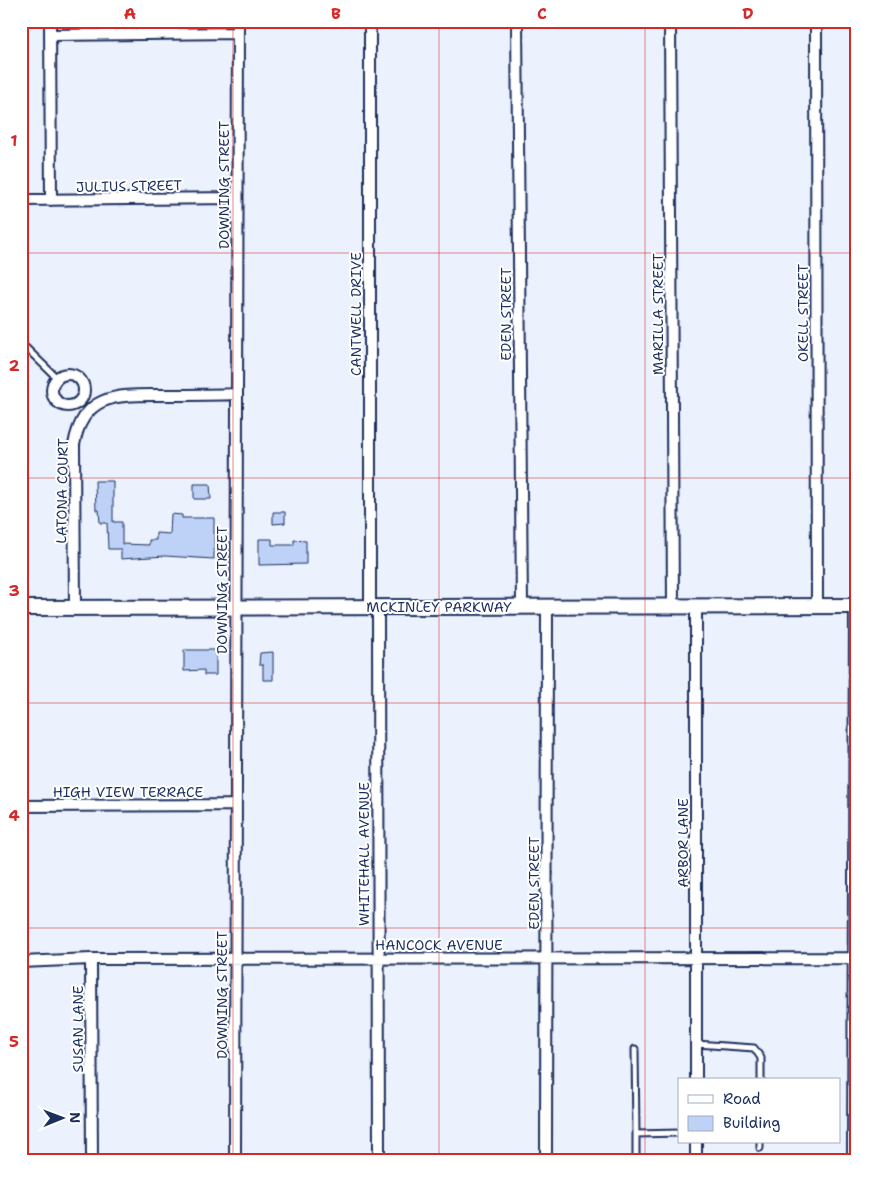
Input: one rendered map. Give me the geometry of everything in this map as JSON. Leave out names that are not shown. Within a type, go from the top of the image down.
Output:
[{"type":"street","points":[[50,21],[51,200]]},
{"type":"street","name":"DOWNING STREET","points":[[235,1160],[238,21]]},
{"type":"street","name":"CANTWELL DRIVE","points":[[370,21],[374,607]]},
{"type":"street","name":"EDEN STREET","points":[[517,21],[522,607]]},
{"type":"street","name":"MARILLA STREET","points":[[670,21],[673,606]]},
{"type":"street","name":"OKELL STREET","points":[[816,21],[817,606]]},
{"type":"street","points":[[50,35],[238,33]]},
{"type":"street","name":"JULIUS STREET","points":[[21,200],[237,198]]},
{"type":"street","points":[[69,374],[79,378],[84,387],[80,400],[69,407],[55,401],[51,389],[57,378],[69,374]]},
{"type":"street","points":[[80,400],[88,411],[108,398],[119,396],[237,394]]},
{"type":"street","name":"LATONA COURT","points":[[75,608],[74,445],[79,426],[88,411]]},
{"type":"street","name":"ARBOR LANE","points":[[696,606],[696,1078]]},
{"type":"street","points":[[854,1160],[856,606]]},
{"type":"street","name":"MCKINLEY PARKWAY","points":[[21,608],[856,606]]},
{"type":"street","name":"WHITEHALL AVENUE","points":[[374,607],[379,1160]]},
{"type":"street","name":"EDEN STREET","points":[[546,1160],[547,607]]},
{"type":"street","name":"HIGH VIEW TERRACE","points":[[21,806],[236,805]]},
{"type":"street","name":"HANCOCK AVENUE","points":[[21,962],[91,959],[856,958]]},
{"type":"street","name":"SUSAN LANE","points":[[91,959],[92,1160]]},
{"type":"street","points":[[696,1144],[696,1160]]},
{"type":"lane","points":[[21,343],[57,378]]},
{"type":"lane","points":[[696,1044],[754,1048],[758,1051],[761,1058],[761,1078]]},
{"type":"lane","points":[[635,1049],[636,1160]]},
{"type":"lane","points":[[636,1134],[678,1133]]},
{"type":"building","points":[[95,481],[113,481],[113,522],[122,522],[122,544],[149,545],[149,540],[156,540],[156,533],[170,534],[171,514],[182,515],[182,518],[214,518],[214,559],[165,556],[121,559],[121,549],[108,549],[107,523],[100,523],[99,510],[96,510]]},
{"type":"building","points":[[194,484],[210,484],[211,499],[194,499]]},
{"type":"building","points":[[273,512],[285,512],[285,523],[273,524]]},
{"type":"building","points":[[259,539],[272,539],[272,545],[294,545],[294,540],[306,541],[306,564],[259,565]]},
{"type":"building","points":[[184,650],[216,650],[216,675],[204,675],[204,670],[184,671]]},
{"type":"building","points":[[273,652],[273,680],[263,680],[263,665],[259,665],[260,653]]}]
